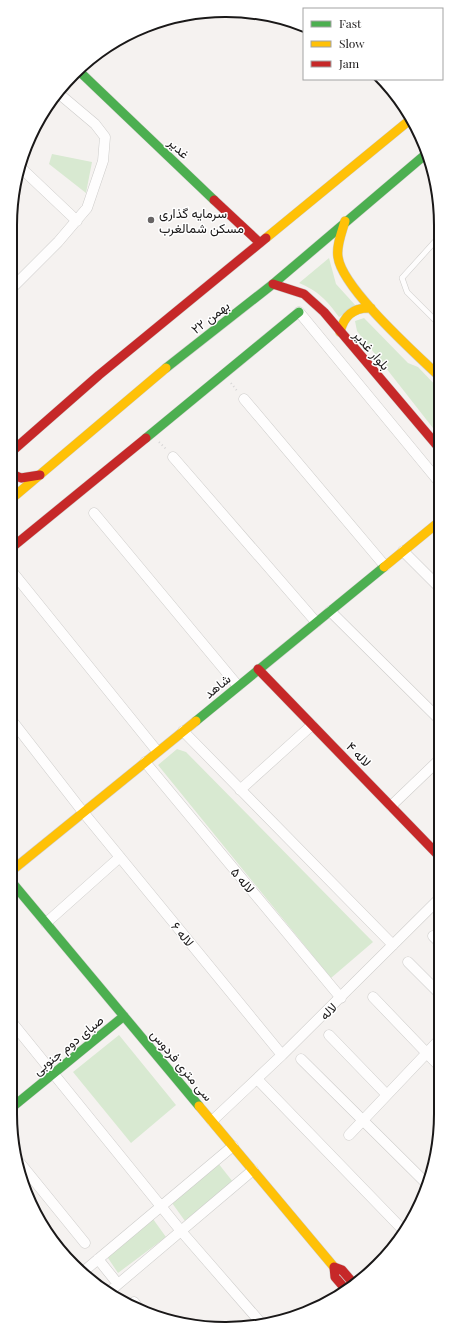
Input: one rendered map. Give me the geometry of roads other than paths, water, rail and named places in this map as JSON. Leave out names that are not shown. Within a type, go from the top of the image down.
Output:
[{"type":"main road","name":"غدیر","points":[[82,74],[260,243]]},
{"type":"main road","name":"۲۲ بهمن","points":[[17,447],[99,375],[407,122]]},
{"type":"main road","name":"۲۲ بهمن","points":[[17,494],[136,392],[273,284],[345,221],[423,157]]},
{"type":"main road","points":[[345,221],[338,258],[349,281],[371,308],[434,370]]},
{"type":"main road","name":"بلوار غدیر","points":[[273,284],[304,294],[324,312],[434,442]]},
{"type":"main road","points":[[340,332],[341,325],[350,313],[356,309],[371,308]]},
{"type":"main road","points":[[17,543],[299,312]]},
{"type":"main road","points":[[17,478],[28,479],[41,474]]},
{"type":"main road","name":"شاهد","points":[[17,866],[434,526]]},
{"type":"main road","name":"لاله ۴","points":[[258,669],[434,851]]},
{"type":"main road","name":"سی متری فردوس","points":[[17,888],[334,1267]]},
{"type":"main road","name":"صبای دوم جنوبی","points":[[17,1103],[124,1016]]},
{"type":"main road","points":[[343,1286],[335,1277],[334,1267],[342,1270],[351,1280]]},
{"type":"street","points":[[17,283],[77,221],[87,208],[103,161],[105,136],[95,124],[62,96]]},
{"type":"street","points":[[24,171],[77,221]]},
{"type":"street","points":[[299,312],[434,476]]},
{"type":"street","points":[[244,399],[385,566]]},
{"type":"street","points":[[173,457],[316,622]]},
{"type":"street","points":[[94,512],[238,686]]},
{"type":"street","points":[[403,551],[434,582]]},
{"type":"street","points":[[17,578],[158,751]]},
{"type":"street","points":[[330,611],[434,714]]},
{"type":"street","points":[[240,790],[312,725]]},
{"type":"street","name":"لاله ۶","points":[[17,727],[83,812],[282,1055]]},
{"type":"street","points":[[183,731],[393,945]]},
{"type":"street","name":"لاله ۵","points":[[145,762],[341,998]]},
{"type":"street","points":[[391,806],[434,765]]},
{"type":"street","points":[[46,923],[120,857]]},
{"type":"street","name":"لاله","points":[[212,1122],[341,998],[434,904]]},
{"type":"street","points":[[408,962],[434,988]]},
{"type":"street","points":[[373,997],[434,1060]]},
{"type":"street","points":[[17,1028],[181,1231],[258,1319]]},
{"type":"street","points":[[329,1035],[387,1095]]},
{"type":"street","points":[[350,1135],[434,1046]]},
{"type":"street","points":[[301,1059],[364,1119],[423,1180]]},
{"type":"street","points":[[257,1079],[400,1227]]},
{"type":"street","points":[[87,1269],[233,1146]]},
{"type":"street","points":[[24,1168],[85,1243]]},
{"type":"street","points":[[113,1289],[253,1170]]},
{"type":"street","points":[[98,1259],[118,1284]]},
{"type":"lane","points":[[434,243],[402,278],[407,292],[434,319]]},
{"type":"place","name":"سرمایه گذاری مسکن شمالغرب","points":[[151,220]]}]
